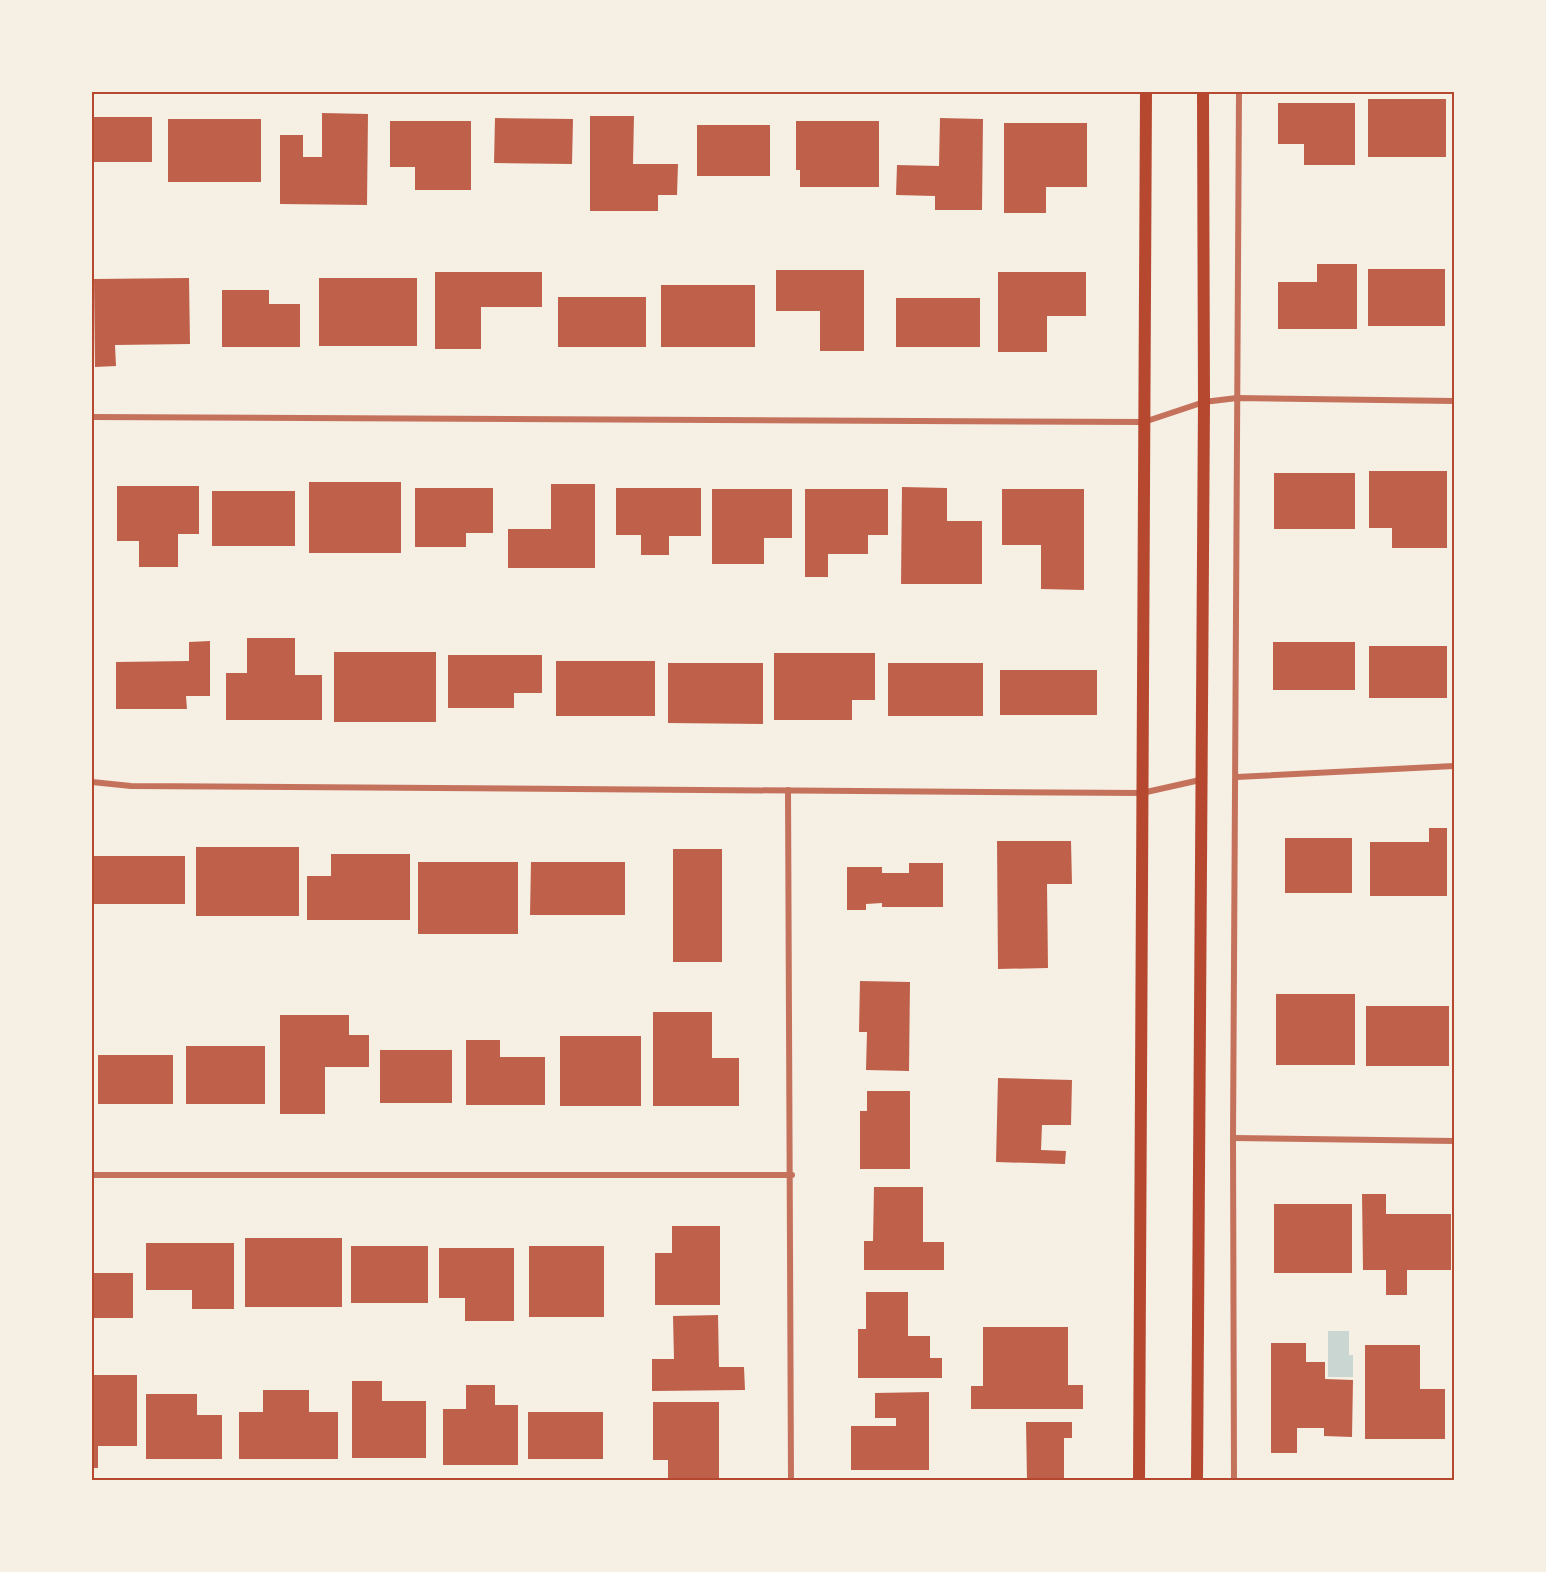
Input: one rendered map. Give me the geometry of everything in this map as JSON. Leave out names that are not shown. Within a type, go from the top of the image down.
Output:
[{"type":"main road","points":[[1139,1480],[1146,92]]},
{"type":"main road","points":[[1197,1480],[1204,402],[1203,92]]},
{"type":"street","points":[[1234,1480],[1233,1138],[1237,777],[1239,92]]},
{"type":"street","points":[[92,417],[1144,422],[1204,402],[1237,398],[1455,401]]},
{"type":"street","points":[[1237,777],[1455,766]]},
{"type":"street","points":[[92,782],[131,786],[1142,793],[1200,780]]},
{"type":"street","points":[[788,790],[792,1175],[791,1480]]},
{"type":"street","points":[[1233,1138],[1382,1138],[1455,1141]]},
{"type":"street","points":[[92,1175],[792,1175]]},
{"type":"shaded area","points":[[1328,1331],[1349,1331],[1349,1355],[1353,1355],[1353,1377],[1328,1377]]},
{"type":"building","points":[[1368,99],[1446,99],[1446,157],[1368,157]]},
{"type":"building","points":[[1278,103],[1355,103],[1355,165],[1304,165],[1304,144],[1278,144]]},
{"type":"building","points":[[322,113],[368,114],[367,205],[280,204],[280,135],[303,135],[303,157],[322,157]]},
{"type":"building","points":[[590,116],[634,116],[633,164],[678,164],[677,195],[658,195],[658,211],[590,211]]},
{"type":"building","points":[[92,117],[152,117],[152,162],[92,162]]},
{"type":"building","points":[[495,118],[573,119],[572,164],[494,163]]},
{"type":"building","points":[[940,118],[983,119],[982,210],[935,210],[935,196],[896,195],[897,165],[939,166]]},
{"type":"building","points":[[168,119],[261,119],[261,182],[168,182]]},
{"type":"building","points":[[390,121],[471,121],[471,190],[415,190],[415,167],[390,167]]},
{"type":"building","points":[[796,121],[879,121],[879,187],[800,187],[800,170],[796,170]]},
{"type":"building","points":[[1004,123],[1087,123],[1087,187],[1046,187],[1046,213],[1004,213]]},
{"type":"building","points":[[697,125],[770,125],[770,176],[697,176]]},
{"type":"building","points":[[1317,264],[1357,264],[1357,329],[1278,329],[1278,282],[1317,282]]},
{"type":"building","points":[[1368,269],[1445,269],[1445,326],[1368,326]]},
{"type":"building","points":[[776,270],[864,270],[864,351],[820,351],[820,311],[776,311]]},
{"type":"building","points":[[435,272],[542,272],[542,307],[481,307],[481,349],[435,349]]},
{"type":"building","points":[[998,272],[1086,272],[1086,316],[1047,316],[1047,352],[998,352]]},
{"type":"building","points":[[189,278],[190,344],[115,345],[116,366],[95,367],[94,279]]},
{"type":"building","points":[[319,278],[417,278],[417,346],[319,346]]},
{"type":"building","points":[[661,285],[755,285],[755,347],[661,347]]},
{"type":"building","points":[[222,290],[269,290],[269,304],[300,304],[300,347],[222,347]]},
{"type":"building","points":[[558,297],[646,297],[646,347],[558,347]]},
{"type":"building","points":[[896,298],[980,298],[980,347],[896,347]]},
{"type":"building","points":[[1369,471],[1447,471],[1447,548],[1392,548],[1392,528],[1369,528]]},
{"type":"building","points":[[1274,473],[1355,473],[1355,529],[1274,529]]},
{"type":"building","points":[[309,482],[401,482],[401,553],[309,553]]},
{"type":"building","points":[[551,484],[595,484],[595,568],[508,568],[508,529],[551,529]]},
{"type":"building","points":[[117,486],[199,486],[199,534],[178,534],[178,567],[139,567],[139,541],[117,541]]},
{"type":"building","points":[[902,487],[947,488],[947,521],[982,521],[982,584],[901,584]]},
{"type":"building","points":[[415,488],[493,488],[493,533],[466,533],[466,547],[415,547]]},
{"type":"building","points":[[616,488],[701,488],[701,536],[669,536],[669,555],[641,555],[641,535],[616,535]]},
{"type":"building","points":[[712,489],[792,489],[792,538],[764,538],[764,564],[712,564]]},
{"type":"building","points":[[805,489],[888,489],[888,535],[868,535],[868,554],[828,554],[828,577],[805,577]]},
{"type":"building","points":[[1002,489],[1084,489],[1084,590],[1041,589],[1041,545],[1002,545]]},
{"type":"building","points":[[212,491],[295,491],[295,546],[212,546]]},
{"type":"building","points":[[247,638],[295,638],[295,675],[322,675],[322,720],[226,720],[226,673],[247,673]]},
{"type":"building","points":[[210,641],[210,696],[186,696],[187,709],[116,709],[116,662],[189,661],[189,642]]},
{"type":"building","points":[[1273,642],[1355,642],[1355,690],[1273,690]]},
{"type":"building","points":[[1369,646],[1447,646],[1447,698],[1369,698]]},
{"type":"building","points":[[334,652],[436,652],[436,722],[334,722]]},
{"type":"building","points":[[774,653],[875,653],[875,700],[852,700],[852,720],[774,720]]},
{"type":"building","points":[[448,655],[542,655],[542,693],[514,693],[514,708],[448,708]]},
{"type":"building","points":[[556,661],[655,661],[655,716],[556,716]]},
{"type":"building","points":[[668,663],[763,663],[763,724],[668,723]]},
{"type":"building","points":[[888,663],[983,663],[983,716],[888,716]]},
{"type":"building","points":[[1000,670],[1097,670],[1097,715],[1000,715]]},
{"type":"building","points":[[1429,828],[1447,828],[1447,896],[1370,896],[1370,842],[1429,842]]},
{"type":"building","points":[[1285,838],[1352,838],[1352,893],[1285,893]]},
{"type":"building","points":[[997,841],[1071,841],[1072,884],[1047,884],[1048,968],[998,969]]},
{"type":"building","points":[[196,847],[299,847],[299,916],[196,916]]},
{"type":"building","points":[[673,849],[722,849],[722,962],[673,962]]},
{"type":"building","points":[[331,854],[410,854],[410,920],[307,920],[307,876],[331,876]]},
{"type":"building","points":[[92,856],[185,856],[185,904],[92,904]]},
{"type":"building","points":[[418,862],[518,862],[518,934],[418,934]]},
{"type":"building","points":[[531,862],[625,862],[625,915],[530,915]]},
{"type":"building","points":[[909,863],[943,863],[943,907],[882,907],[882,903],[866,904],[866,910],[847,910],[847,867],[882,867],[882,873],[909,873]]},
{"type":"building","points":[[860,981],[910,982],[909,1071],[866,1070],[867,1032],[859,1032]]},
{"type":"building","points":[[1276,994],[1355,994],[1355,1065],[1276,1065]]},
{"type":"building","points":[[1366,1006],[1449,1006],[1449,1066],[1366,1066]]},
{"type":"building","points":[[653,1012],[712,1012],[712,1058],[739,1058],[739,1106],[653,1106]]},
{"type":"building","points":[[280,1015],[349,1015],[349,1035],[369,1035],[369,1067],[325,1067],[325,1114],[280,1114]]},
{"type":"building","points":[[560,1036],[641,1036],[641,1106],[560,1106]]},
{"type":"building","points":[[466,1040],[500,1040],[500,1057],[545,1057],[545,1105],[466,1105]]},
{"type":"building","points":[[186,1046],[265,1046],[265,1104],[186,1104]]},
{"type":"building","points":[[380,1050],[452,1050],[452,1103],[380,1103]]},
{"type":"building","points":[[98,1055],[173,1055],[173,1104],[98,1104]]},
{"type":"building","points":[[998,1078],[1072,1080],[1071,1125],[1042,1125],[1041,1150],[1066,1151],[1065,1164],[996,1162]]},
{"type":"building","points":[[867,1091],[910,1091],[910,1169],[860,1169],[860,1111],[867,1111]]},
{"type":"building","points":[[874,1187],[923,1187],[923,1242],[944,1242],[944,1270],[864,1270],[864,1241],[873,1241]]},
{"type":"building","points":[[1362,1194],[1386,1194],[1386,1214],[1451,1214],[1451,1270],[1407,1270],[1407,1295],[1386,1295],[1386,1270],[1363,1270]]},
{"type":"building","points":[[1274,1204],[1352,1204],[1352,1273],[1274,1273]]},
{"type":"building","points":[[672,1226],[720,1226],[720,1305],[655,1305],[655,1253],[672,1253]]},
{"type":"building","points":[[245,1238],[342,1238],[342,1307],[245,1307]]},
{"type":"building","points":[[146,1243],[234,1243],[234,1309],[192,1309],[192,1290],[146,1290]]},
{"type":"building","points":[[351,1246],[428,1246],[428,1303],[351,1303]]},
{"type":"building","points":[[529,1246],[604,1246],[604,1317],[529,1317]]},
{"type":"building","points":[[439,1248],[514,1248],[514,1321],[465,1321],[465,1298],[439,1298]]},
{"type":"building","points":[[92,1273],[133,1273],[133,1318],[92,1318]]},
{"type":"building","points":[[866,1292],[908,1292],[908,1336],[930,1336],[930,1358],[942,1358],[942,1378],[858,1378],[858,1329],[866,1329]]},
{"type":"building","points":[[718,1315],[719,1367],[744,1367],[745,1390],[652,1391],[652,1359],[674,1359],[673,1316]]},
{"type":"building","points":[[983,1327],[1068,1327],[1068,1385],[1083,1385],[1083,1409],[971,1409],[971,1386],[983,1386]]},
{"type":"building","points":[[1271,1343],[1306,1343],[1306,1362],[1325,1362],[1325,1379],[1353,1380],[1352,1437],[1324,1436],[1324,1428],[1297,1428],[1297,1453],[1271,1453]]},
{"type":"building","points":[[1365,1345],[1420,1345],[1420,1389],[1445,1389],[1445,1439],[1365,1439]]},
{"type":"building","points":[[92,1375],[137,1375],[137,1446],[98,1446],[98,1468],[92,1468]]},
{"type":"building","points":[[352,1381],[382,1381],[382,1401],[426,1401],[426,1458],[352,1458]]},
{"type":"building","points":[[466,1385],[495,1385],[495,1405],[518,1405],[518,1465],[443,1465],[443,1409],[466,1409]]},
{"type":"building","points":[[263,1390],[309,1390],[309,1412],[338,1412],[338,1459],[239,1459],[239,1412],[263,1412]]},
{"type":"building","points":[[929,1392],[929,1470],[851,1470],[851,1426],[896,1426],[896,1418],[875,1418],[875,1393]]},
{"type":"building","points":[[146,1394],[197,1394],[197,1415],[222,1415],[222,1459],[146,1459]]},
{"type":"building","points":[[653,1402],[719,1402],[719,1480],[668,1480],[668,1460],[653,1460]]},
{"type":"building","points":[[528,1412],[603,1412],[603,1459],[528,1459]]},
{"type":"building","points":[[1026,1422],[1072,1422],[1072,1438],[1064,1438],[1064,1480],[1027,1480]]}]
